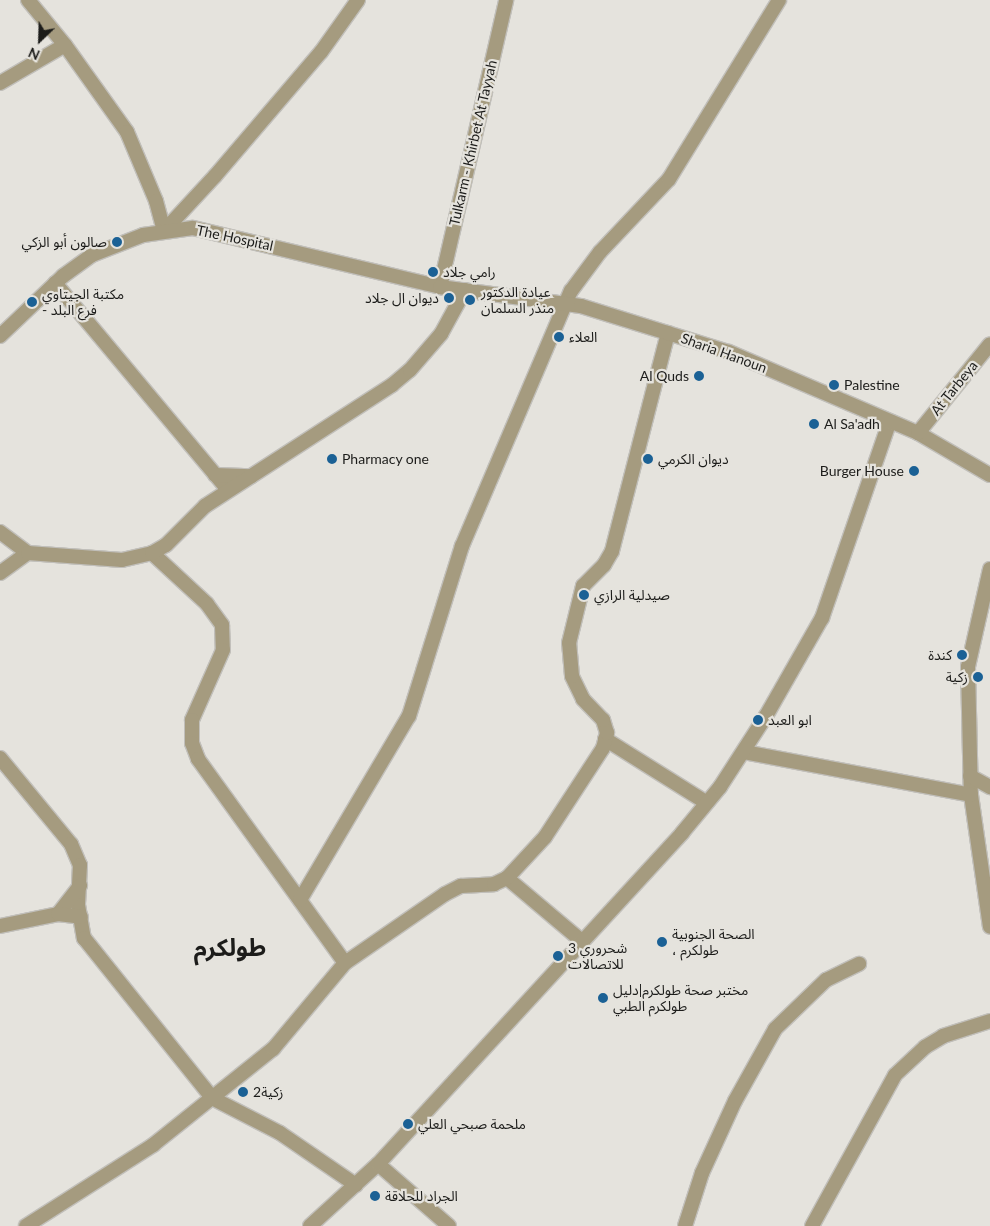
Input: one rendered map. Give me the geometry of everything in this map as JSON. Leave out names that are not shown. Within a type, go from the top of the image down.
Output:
[{"type":"street","points":[[28,0],[65,45],[127,132],[156,201],[164,231]]},
{"type":"street","points":[[164,231],[215,176],[321,52],[358,0]]},
{"type":"street","name":"Tulkarm - Khirbet At Tayyah","points":[[440,287],[506,0]]},
{"type":"street","points":[[300,900],[409,716],[462,546],[565,304],[584,270],[669,179],[779,0]]},
{"type":"street","points":[[0,83],[65,45]]},
{"type":"street","name":"The Hospital","points":[[0,336],[55,283],[102,250],[164,231],[193,228],[440,287]]},
{"type":"street","points":[[55,283],[228,490]]},
{"type":"street","name":"Sharia Hanoun","points":[[440,287],[565,304],[729,352],[918,433],[990,475]]},
{"type":"street","points":[[0,532],[28,554],[122,560],[152,553],[178,536],[205,506],[392,385],[410,370],[441,334],[465,290]]},
{"type":"street","points":[[26,1226],[153,1145],[273,1049],[345,963],[445,894],[460,886],[494,884],[507,878],[545,837],[603,748],[605,739],[603,720],[583,699],[572,676],[569,643],[583,586],[604,565],[612,551],[668,333]]},
{"type":"street","name":"At Tarbeya","points":[[918,433],[990,344]]},
{"type":"street","points":[[310,1226],[378,1164],[583,942],[707,803],[744,752],[822,618],[890,421]]},
{"type":"street","points":[[215,475],[251,476]]},
{"type":"street","points":[[152,553],[207,604],[222,625],[222,650],[192,720],[192,743],[198,759],[345,963]]},
{"type":"street","points":[[0,573],[28,554]]},
{"type":"street","points":[[990,569],[968,667],[971,795],[990,927]]},
{"type":"street","points":[[605,739],[707,803]]},
{"type":"street","points":[[744,752],[971,795]]},
{"type":"street","points":[[0,758],[71,844],[80,865],[81,885],[78,905],[84,938],[212,1098],[280,1133],[356,1185]]},
{"type":"street","points":[[970,776],[990,787]]},
{"type":"street","points":[[507,878],[583,942]]},
{"type":"street","points":[[58,914],[81,885]]},
{"type":"street","points":[[0,926],[58,914],[81,917]]},
{"type":"street","points":[[685,1226],[702,1173],[735,1101],[775,1029],[826,980],[859,964]]},
{"type":"street","points":[[812,1226],[883,1092],[895,1075],[925,1047],[943,1036],[990,1021]]},
{"type":"street","points":[[378,1164],[449,1226]]},
{"type":"place","name":"صالون أبو الزكي","points":[[117,242]]},
{"type":"place","name":"رامي جلاد","points":[[433,272]]},
{"type":"place","name":"ديوان ال جلاد","points":[[449,298]]},
{"type":"place","name":"عيادة الدكتور منذر السلمان","points":[[470,300]]},
{"type":"place","name":"مكتبة الجيتاوي - فرع البلد","points":[[32,302]]},
{"type":"place","name":"العلاء","points":[[559,337]]},
{"type":"place","name":"Al Quds","points":[[699,376]]},
{"type":"place","name":"Palestine","points":[[834,385]]},
{"type":"place","name":"Al Sa'adh","points":[[814,424]]},
{"type":"place","name":"Pharmacy one","points":[[332,459]]},
{"type":"place","name":"ديوان الكرمي","points":[[648,459]]},
{"type":"place","name":"Burger House","points":[[914,471]]},
{"type":"place","name":"صيدلية الرازي","points":[[584,595]]},
{"type":"place","name":"كندة","points":[[962,655]]},
{"type":"place","name":"زكية","points":[[978,677]]},
{"type":"place","name":"ابو العبد","points":[[758,720]]},
{"type":"place","name":"الصحة الجنوبية ، طولكرم","points":[[662,942]]},
{"type":"place","name":"شحروري 3 للاتصالات","points":[[558,956]]},
{"type":"place","name":"مختبر صحة طولكرم|دليل طولكرم الطبي","points":[[603,998]]},
{"type":"place","name":"زكية2","points":[[243,1092]]},
{"type":"place","name":"ملحمة صبحي العلي","points":[[408,1124]]},
{"type":"place","name":"الجراد للحلاقة","points":[[375,1196]]},
{"type":"district","name":"طولكرم","points":[[230,947]]}]
